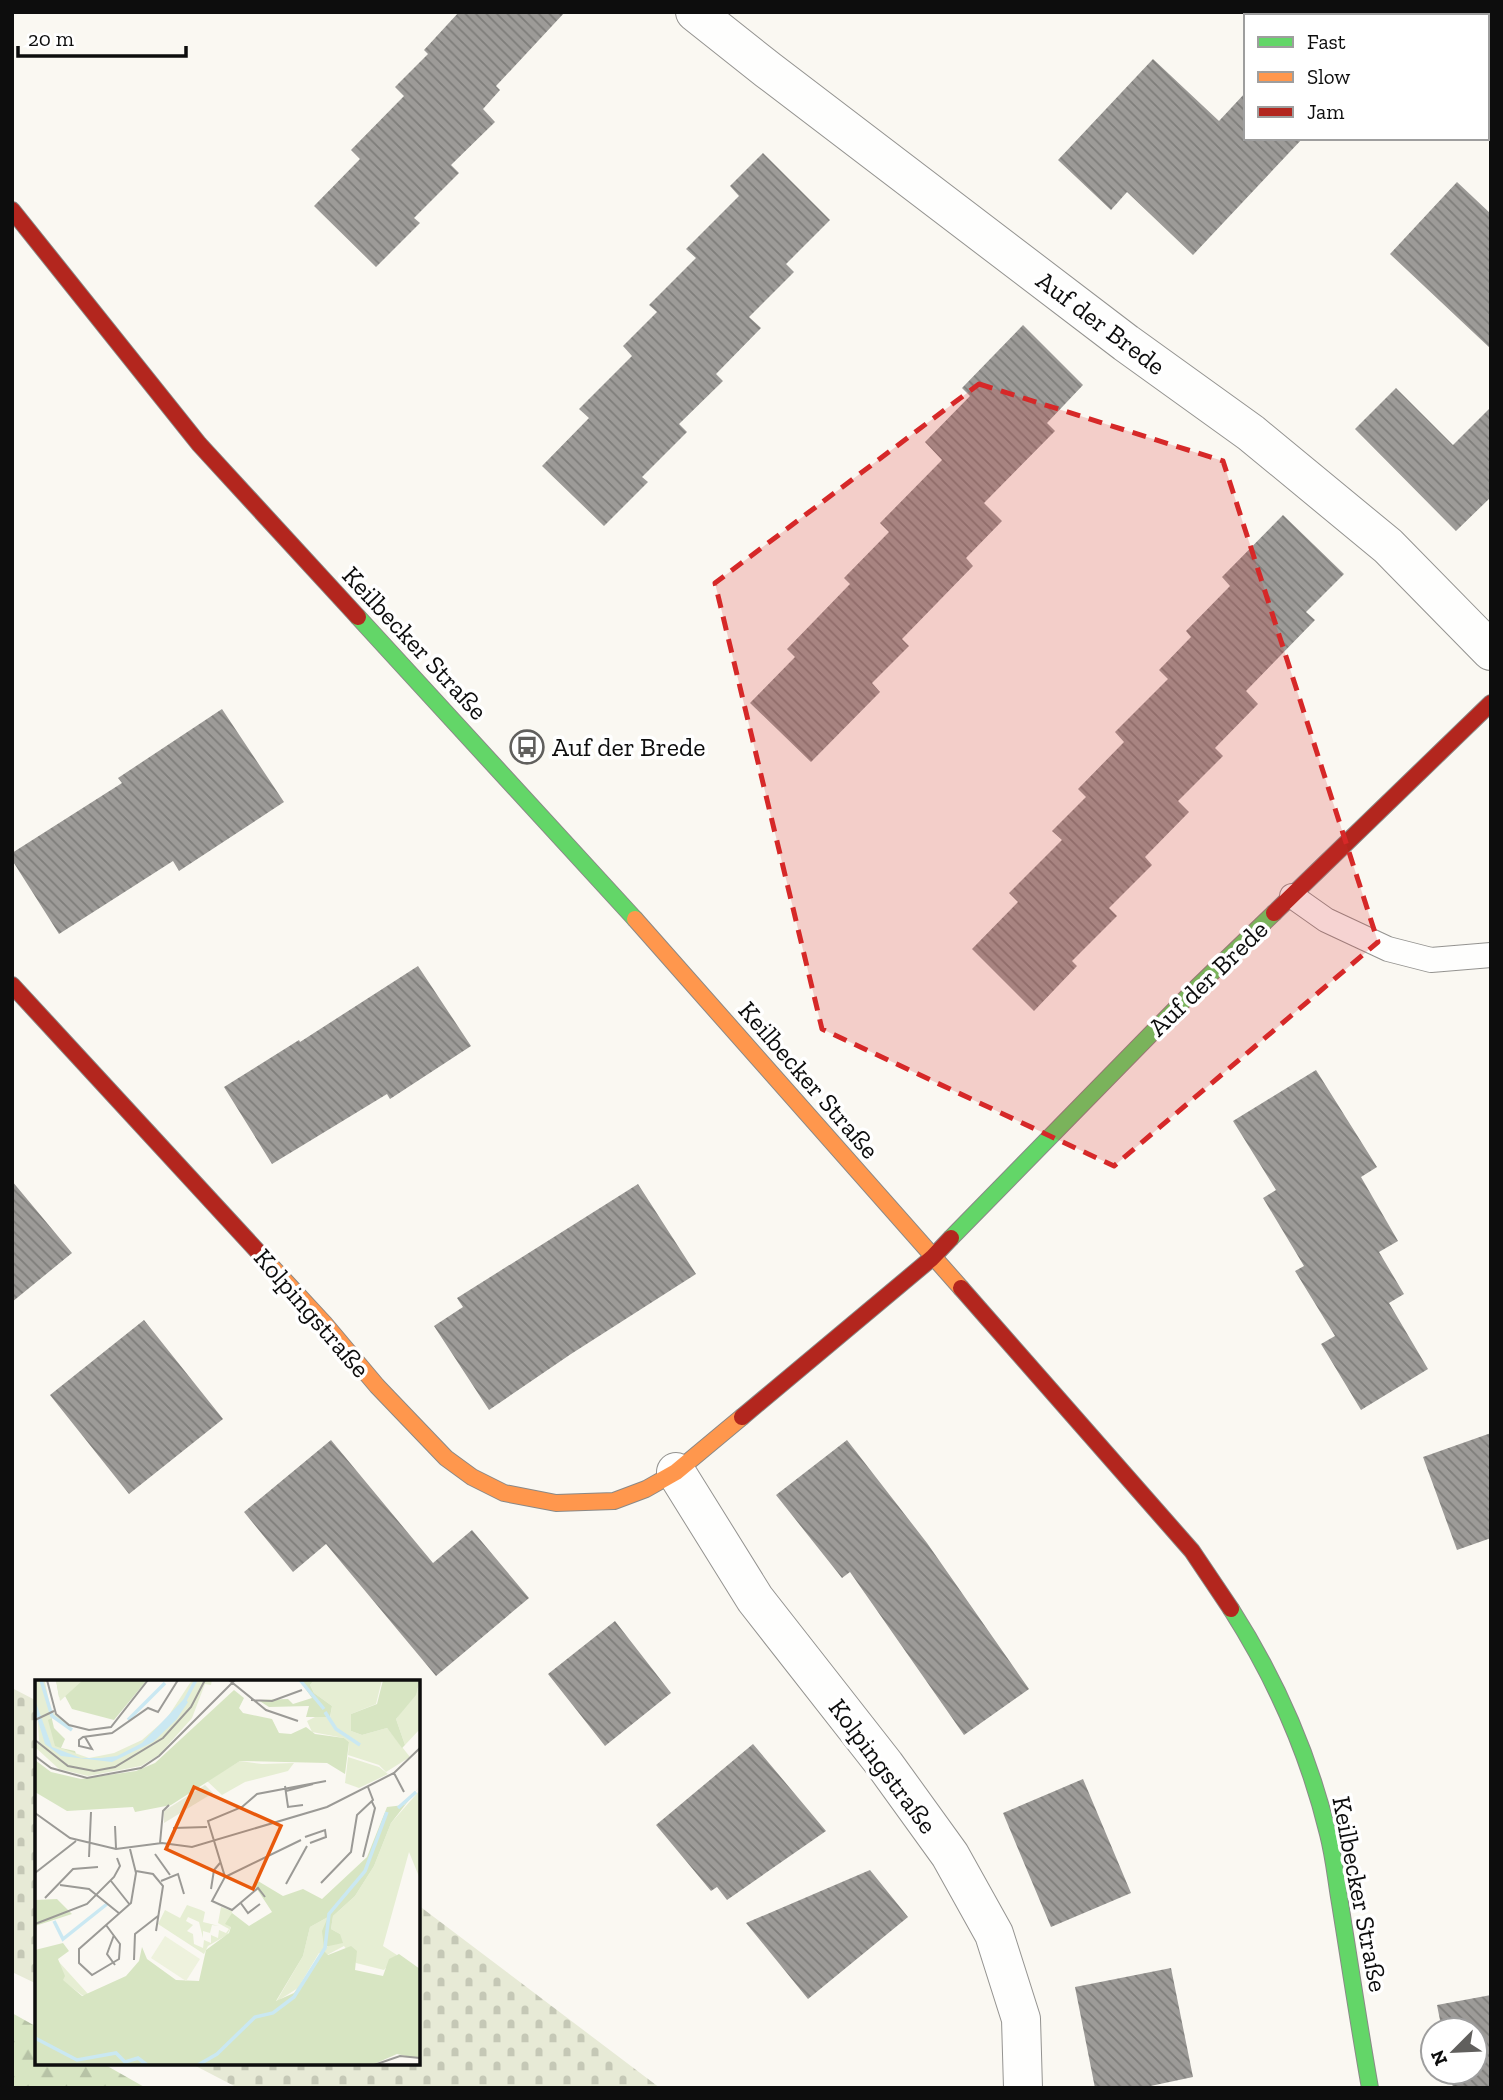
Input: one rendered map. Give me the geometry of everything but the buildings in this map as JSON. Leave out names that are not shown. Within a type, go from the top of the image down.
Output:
[{"type":"main road","name":"Keilbecker Straße","points":[[12,210],[200,444],[644,929],[1192,1551],[1254,1646],[1299,1740],[1327,1829],[1370,2088]]},
{"type":"main road","name":"Auf der Brede","points":[[932,1258],[1194,990],[1491,703]]},
{"type":"main road","name":"Kolpingstraße","points":[[12,985],[324,1323],[377,1386],[446,1458],[472,1477],[504,1493],[556,1503],[580,1503],[614,1502],[646,1489],[676,1472],[932,1258]]},
{"type":"street","name":"Auf der Brede","points":[[695,12],[1126,343],[1251,433],[1388,546],[1491,651]]},
{"type":"street","name":"Kolpingstraße","points":[[676,1472],[755,1599],[893,1776],[950,1855],[994,1934],[1021,2019],[1023,2088]]},
{"type":"lane","points":[[1292,896],[1326,920],[1388,949],[1431,960],[1491,955]]},
{"type":"highlighted area","points":[[979,384],[1223,461],[1378,942],[1114,1166],[822,1029],[715,583]]},
{"type":"green space","points":[[12,1688],[35,1700],[35,1983],[12,1972]]},
{"type":"green space","points":[[420,1907],[660,2088],[238,2088],[194,2065],[420,2065]]},
{"type":"green space","points":[[12,2013],[35,2026],[35,2065],[106,2065],[146,2088],[12,2088]]},
{"type":"traffic: fast","points":[[358,617],[635,919]]},
{"type":"traffic: fast","points":[[951,1238],[1194,990],[1274,913]]},
{"type":"traffic: fast","points":[[1231,1609],[1262,1662],[1289,1718],[1320,1804],[1333,1860],[1370,2088]]},
{"type":"traffic: slow","points":[[635,919],[961,1288]]},
{"type":"traffic: slow","points":[[261,1255],[377,1386],[446,1458],[472,1477],[504,1493],[556,1503],[614,1501],[646,1489],[676,1472],[742,1417]]},
{"type":"traffic: jam","points":[[12,210],[199,444],[358,617]]},
{"type":"traffic: jam","points":[[1274,913],[1491,703]]},
{"type":"traffic: jam","points":[[12,985],[261,1255]]},
{"type":"traffic: jam","points":[[742,1417],[932,1258],[951,1238]]},
{"type":"traffic: jam","points":[[961,1288],[1192,1551],[1231,1609]]},
{"type":"place","name":"Auf der Brede","points":[[527,747]]}]
